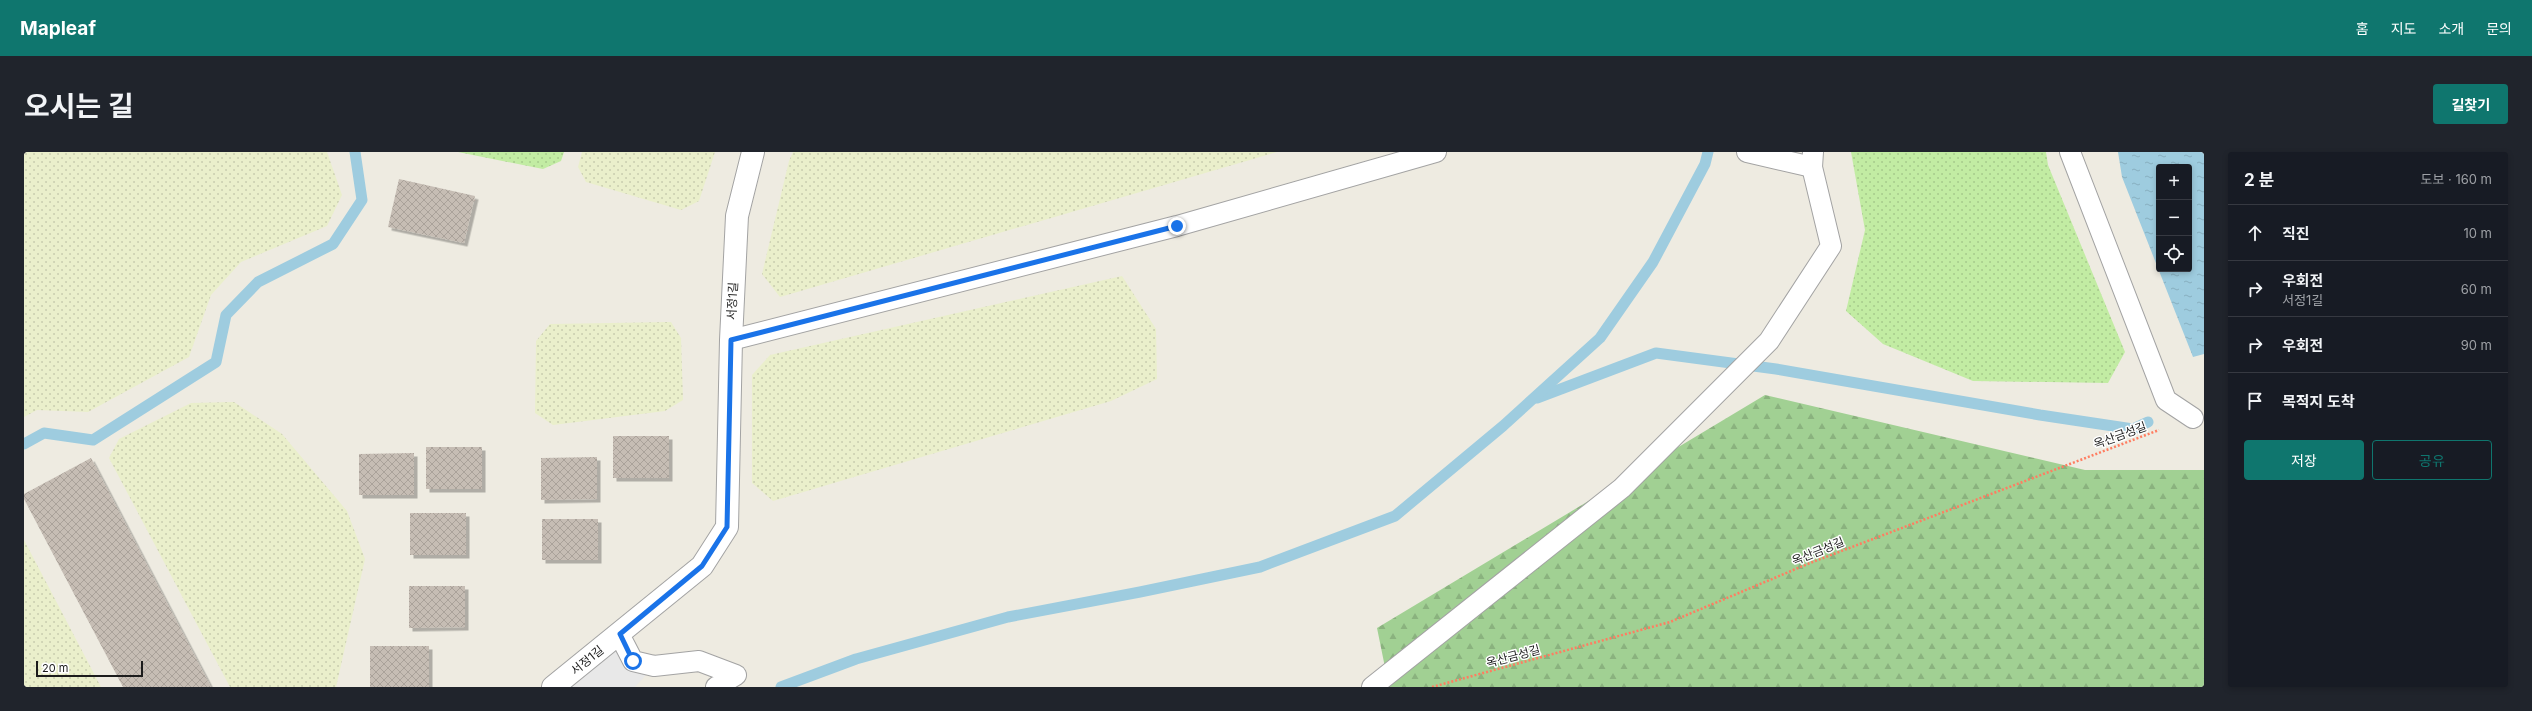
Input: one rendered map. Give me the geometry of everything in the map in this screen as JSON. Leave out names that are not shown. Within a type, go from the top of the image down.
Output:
[{"type":"street","name":"서정1길","points":[[554,687],[702,566],[727,527],[731,340],[736,216],[753,152]]},
{"type":"lane","points":[[731,340],[1177,226],[1436,152]]},
{"type":"lane","points":[[1372,687],[1622,488],[1769,341],[1831,246],[1813,160],[1747,152]]},
{"type":"lane","points":[[2070,152],[2166,400],[2193,418]]},
{"type":"lane","points":[[620,634],[633,661],[654,666],[699,662],[736,675],[716,687]]},
{"type":"path","name":"옥산금성길","points":[[1432,687],[1670,622],[1817,560],[2193,418]]},
{"type":"green space","points":[[24,152],[327,152],[342,195],[327,226],[241,262],[211,295],[189,357],[88,412],[37,410],[24,417]]},
{"type":"green space","points":[[458,152],[564,152],[561,161],[543,169]]},
{"type":"green space","points":[[582,152],[715,152],[699,201],[681,210],[586,182],[578,167]]},
{"type":"green space","points":[[793,152],[1277,152],[780,297],[762,274],[789,161]]},
{"type":"green space","points":[[1851,152],[2046,152],[2048,165],[2125,352],[2108,383],[1973,381],[1883,344],[1846,311],[1865,230]]},
{"type":"green space","points":[[1122,276],[1156,329],[1157,379],[1111,401],[773,501],[752,483],[752,375],[770,355]]},
{"type":"green space","points":[[671,322],[681,338],[683,400],[665,411],[553,425],[535,413],[536,341],[550,324]]},
{"type":"green space","points":[[1765,395],[2085,470],[2204,470],[2204,687],[1389,687],[1377,628]]},
{"type":"green space","points":[[234,402],[282,434],[347,511],[365,559],[336,687],[230,687],[109,458],[119,439],[191,403]]},
{"type":"green space","points":[[24,540],[101,687],[24,687]]},
{"type":"shaded area","points":[[619,634],[654,666],[635,687],[553,687]]},
{"type":"water","points":[[2118,152],[2204,152],[2204,354],[2193,357],[2159,272],[2192,272],[2192,164],[2156,164],[2156,263],[2122,177]]},
{"type":"building","points":[[399,179],[475,196],[464,243],[388,227]]},
{"type":"building","points":[[613,436],[669,436],[669,478],[613,478]]},
{"type":"building","points":[[426,447],[482,447],[482,489],[426,489]]},
{"type":"building","points":[[414,453],[414,495],[359,495],[359,454]]},
{"type":"building","points":[[597,457],[597,499],[541,500],[541,458]]},
{"type":"building","points":[[91,458],[211,687],[123,687],[24,499],[24,494]]},
{"type":"building","points":[[410,513],[466,513],[466,555],[410,555]]},
{"type":"building","points":[[542,519],[598,519],[598,560],[542,560]]},
{"type":"building","points":[[409,586],[465,586],[465,627],[409,628]]},
{"type":"building","points":[[370,646],[429,646],[429,687],[370,687]]},
{"type":"waterway","points":[[24,444],[44,433],[93,440],[216,362],[226,315],[258,282],[333,244],[362,200],[355,152]]},
{"type":"waterway","points":[[781,687],[856,659],[1008,617],[1260,567],[1395,516],[1503,426],[1600,338],[1653,262],[1705,164],[1708,152]]},
{"type":"waterway","points":[[1537,398],[1656,353],[1776,369],[2040,415],[2133,429],[2148,422]]},
{"type":"route","points":[[633,661],[620,634],[702,566],[727,527],[731,340],[1177,226]]}]
